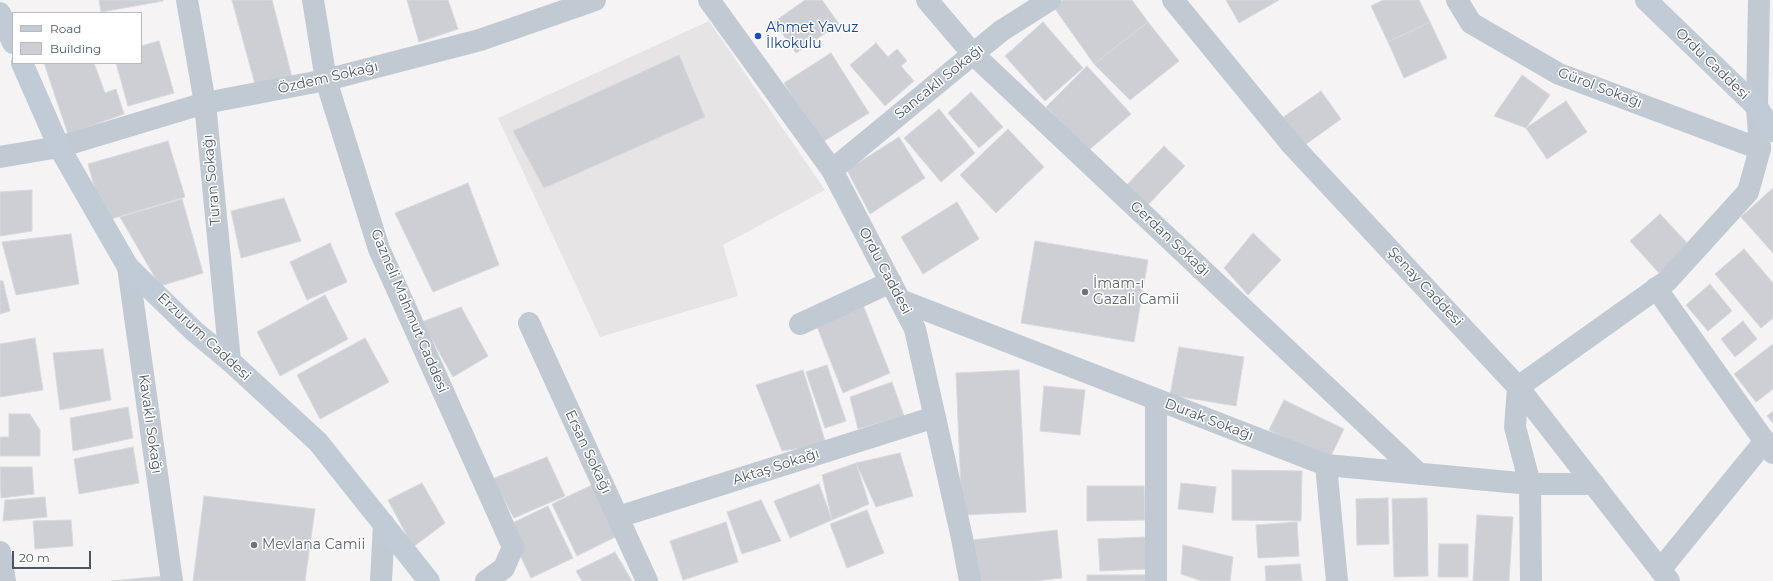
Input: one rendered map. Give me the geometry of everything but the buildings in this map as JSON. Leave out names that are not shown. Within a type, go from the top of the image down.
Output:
[{"type":"street","name":"Turan Sokağı","points":[[187,0],[205,103],[230,361]]},
{"type":"street","name":"Gazneli Mahmut Caddesi","points":[[313,0],[326,80],[379,249],[514,547],[504,568],[486,581]]},
{"type":"street","name":"Özdem Sokağı","points":[[0,157],[59,147],[205,103],[326,80],[480,40],[595,0]]},
{"type":"street","name":"Ordu Caddesi","points":[[709,0],[832,170],[915,329],[962,538],[970,581]]},
{"type":"street","name":"Gerdan Sokağı","points":[[927,0],[973,54],[1419,474]]},
{"type":"street","name":"Sancaklı Sokağı","points":[[832,170],[1001,31],[1050,0]]},
{"type":"street","name":"Şenay Caddesi","points":[[1172,0],[1292,145],[1518,387],[1664,576]]},
{"type":"street","name":"Gürol Sokağı","points":[[1457,0],[1471,23],[1559,74],[1760,149]]},
{"type":"street","name":"Ordu Caddesi","points":[[1646,0],[1757,107],[1773,131]]},
{"type":"street","points":[[1531,581],[1530,484],[1515,427],[1518,387],[1667,281],[1748,192],[1760,149],[1757,107],[1759,0]]},
{"type":"street","points":[[0,13],[12,41]]},
{"type":"street","name":"Erzurum Caddesi","points":[[22,64],[59,147],[128,267],[194,330],[318,442],[429,581]]},
{"type":"street","name":"Kavaklı Sokağı","points":[[128,267],[172,581]]},
{"type":"street","points":[[1656,288],[1769,447],[1664,576]]},
{"type":"street","points":[[800,324],[896,291]]},
{"type":"street","name":"Durak Sokağı","points":[[896,291],[1156,399],[1326,465],[1530,484],[1594,484]]},
{"type":"street","name":"Ersan Sokağı","points":[[529,323],[647,581]]},
{"type":"street","points":[[1156,399],[1156,581]]},
{"type":"street","name":"Aktaş Sokağı","points":[[618,517],[935,417]]},
{"type":"street","points":[[1326,465],[1337,581]]},
{"type":"street","points":[[381,581],[384,524]]},
{"type":"street","points":[[0,552],[5,581]]},
{"type":"shaded area","points":[[709,21],[825,190],[723,245],[738,296],[600,337],[498,118]]},
{"type":"place","name":"Ahmet Yavuz İlkokulu","points":[[758,36]]},
{"type":"place","name":"İmam-ı Gazali Camii","points":[[1085,292]]},
{"type":"place","name":"Mevlana Camii","points":[[254,545]]}]
